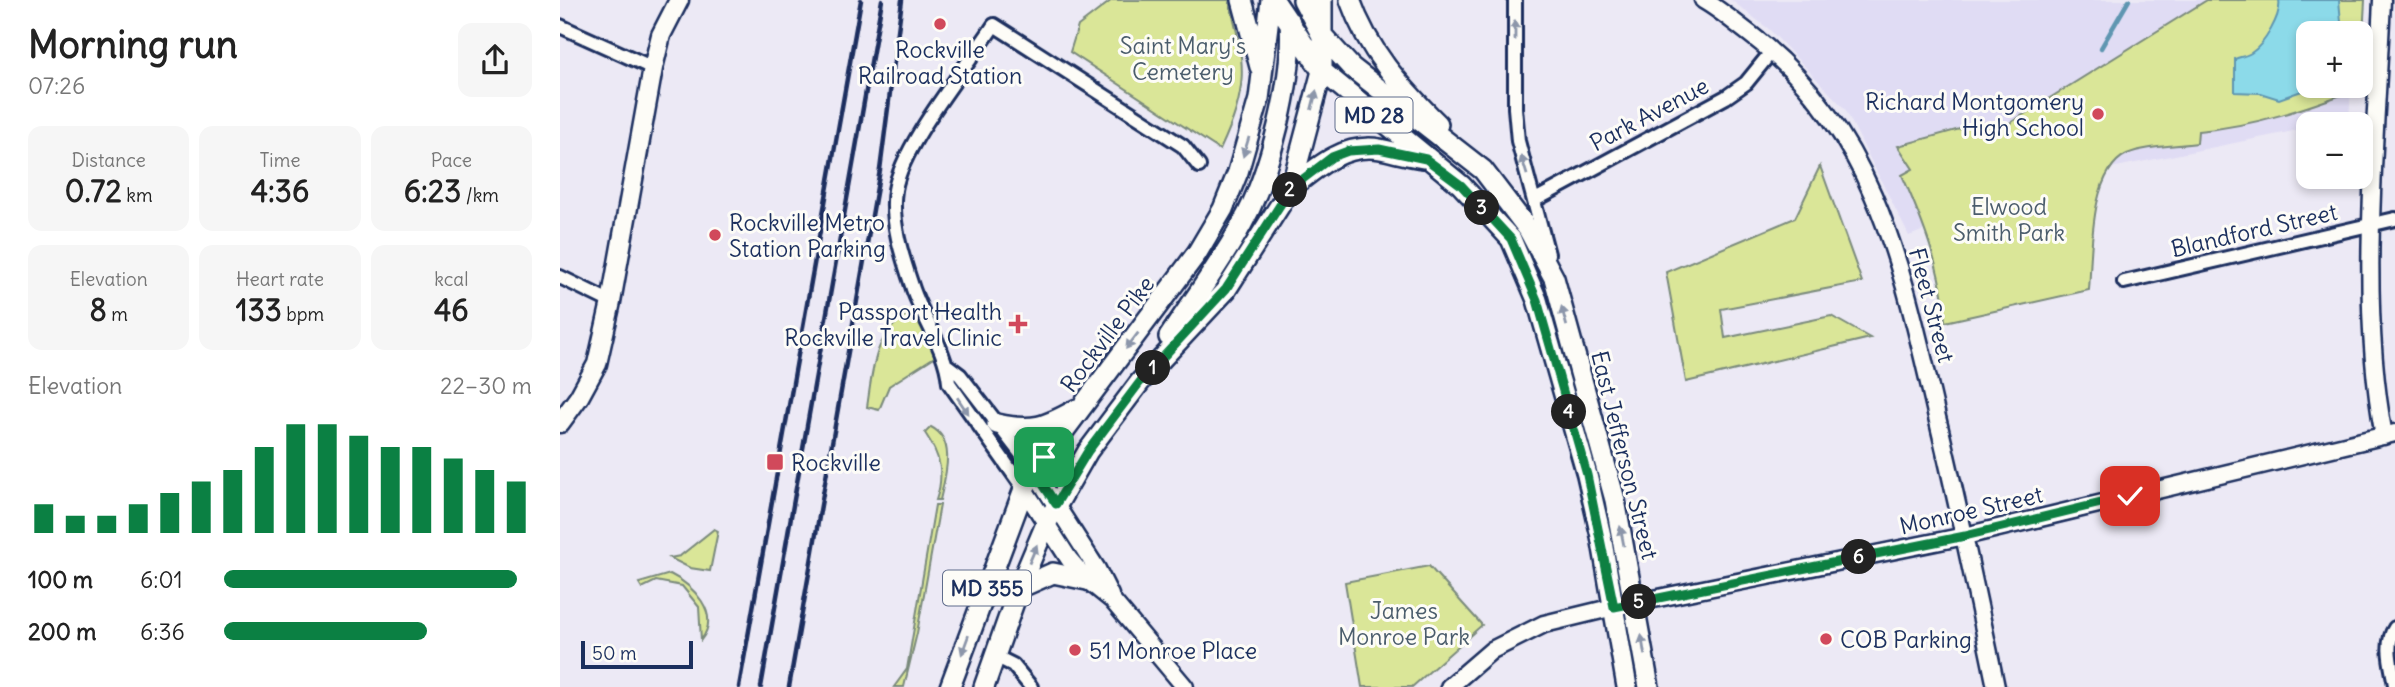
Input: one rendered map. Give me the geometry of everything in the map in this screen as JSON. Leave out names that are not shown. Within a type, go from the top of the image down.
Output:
[{"type":"main road","points":[[560,423],[597,365],[653,68],[661,35],[679,0]]},
{"type":"main road","points":[[1242,0],[1264,81]]},
{"type":"main road","name":"Rockville Pike","points":[[950,687],[1024,489],[1034,471],[1198,253],[1223,209],[1238,172],[1264,81],[1272,0]]},
{"type":"main road","name":"MD 28","points":[[1272,0],[1322,71],[1426,159]]},
{"type":"main road","points":[[1140,382],[1243,224],[1256,194],[1280,113],[1290,66],[1287,0]]},
{"type":"main road","points":[[1303,0],[1322,71]]},
{"type":"main road","name":"MD 28","points":[[1303,0],[1321,34],[1351,67],[1483,170],[1528,229],[1554,278]]},
{"type":"main road","name":"MD 355","points":[[984,687],[1019,588],[1046,524],[1088,451],[1140,382],[1226,289],[1291,188],[1322,71],[1322,0]]},
{"type":"main road","points":[[1350,0],[1361,30],[1377,58],[1483,170]]},
{"type":"main road","points":[[1291,188],[1321,164],[1348,151],[1379,149],[1426,159]]},
{"type":"main road","name":"East Jefferson Street","points":[[1426,159],[1461,185],[1511,239],[1537,300],[1587,475],[1627,687]]},
{"type":"main road","name":"East Jefferson Street","points":[[1554,278],[1615,500],[1636,603],[1649,687]]},
{"type":"main road","points":[[997,424],[1028,430],[1055,422],[1084,405]]},
{"type":"main road","points":[[1019,588],[1053,573],[1087,580]]},
{"type":"street","points":[[1515,0],[1515,108],[1520,152],[1554,278]]},
{"type":"street","name":"Fleet Street","points":[[1703,0],[1772,51],[1807,85],[1842,133],[1861,165],[1883,214],[1908,291],[1965,536],[1996,687]]},
{"type":"street","points":[[2382,0],[2372,224],[2373,371],[2389,434]]},
{"type":"street","points":[[560,26],[653,68]]},
{"type":"street","points":[[1112,600],[1087,580],[949,383],[947,366],[908,274],[898,238],[894,192],[903,161],[994,26],[1183,146],[1199,166]]},
{"type":"street","name":"Park Avenue","points":[[1535,200],[1722,99],[1746,83],[1772,51]]},
{"type":"street","name":"Blandford Street","points":[[2124,282],[2395,219]]},
{"type":"street","points":[[560,277],[611,302]]},
{"type":"street","points":[[947,366],[960,375],[1034,471],[1112,600],[1185,687]]},
{"type":"street","name":"Monroe Street","points":[[1449,687],[1492,649],[1535,629],[1614,607],[1965,536],[2389,434]]},
{"type":"street","points":[[2395,628],[2391,634],[2390,654],[2395,685]]},
{"type":"street","points":[[995,656],[1013,664],[1031,687]]},
{"type":"shaded area","name":"Richard Montgomery High School","points":[[1731,0],[2358,0],[2326,21],[2296,21],[2296,98],[2350,98],[2349,112],[2296,112],[2296,130],[2052,180],[1909,236],[1845,109],[1770,30]]},
{"type":"green space","name":"Saint Mary's Cemetery","points":[[1112,0],[1229,0],[1239,42],[1242,76],[1236,109],[1220,150],[1070,52],[1078,26]]},
{"type":"green space","name":"Elwood Smith Park","points":[[2207,0],[2365,0],[2364,21],[2296,21],[2296,98],[2331,98],[2240,125],[2198,131],[2197,143],[2134,151],[2115,163],[2105,178],[2099,195],[2092,235],[2089,290],[1945,322],[1936,265],[1902,175],[1913,169],[1898,146],[1967,127],[2005,126]]},
{"type":"green space","points":[[1820,166],[1862,282],[1721,309],[1725,338],[1831,316],[1870,338],[1686,382],[1666,272],[1795,218]]},
{"type":"green space","points":[[910,313],[917,315],[936,356],[889,386],[879,410],[867,407],[873,366],[882,342],[889,331]]},
{"type":"green space","points":[[931,427],[939,433],[947,450],[940,500],[936,500],[940,465],[925,433]]},
{"type":"green space","points":[[935,505],[940,505],[917,633],[904,687],[894,687],[907,669]]},
{"type":"green space","points":[[714,529],[718,531],[710,571],[690,568],[670,558],[680,556]]},
{"type":"green space","name":"James Monroe Park","points":[[1429,566],[1482,625],[1412,687],[1362,687],[1345,582]]},
{"type":"green space","points":[[670,574],[687,585],[702,601],[708,620],[707,630],[701,640],[699,607],[682,586],[656,581],[642,588],[639,583]]},
{"type":"water","points":[[2279,0],[2339,0],[2341,21],[2296,21],[2296,93],[2279,99],[2260,93],[2235,92],[2235,59],[2251,53],[2266,37],[2275,21]]},
{"type":"waterway","points":[[2101,48],[2129,0]]},
{"type":"railway","points":[[739,687],[861,0]]},
{"type":"railway","points":[[761,687],[882,0]]},
{"type":"railway","points":[[789,687],[880,170],[902,0]]},
{"type":"place","name":"Rockville Railroad Station","points":[[940,24]]},
{"type":"place","name":"Richard Montgomery High School","points":[[2098,114]]},
{"type":"place","name":"Rockville Metro Station Parking","points":[[715,235]]},
{"type":"place","name":"Passport Health Rockville Travel Clinic","points":[[1018,324]]},
{"type":"place","name":"Rockville","points":[[775,462]]},
{"type":"place","name":"COB Parking","points":[[1826,639]]},
{"type":"place","name":"51 Monroe Place","points":[[1075,650]]},
{"type":"route","points":[[1044,457],[1034,471],[1056,504],[1088,451],[1140,382],[1226,289],[1253,251],[1291,188],[1332,157],[1348,151],[1379,149],[1426,159],[1461,185],[1511,239],[1537,300],[1587,475],[1614,607],[1965,536],[2130,496]]}]
